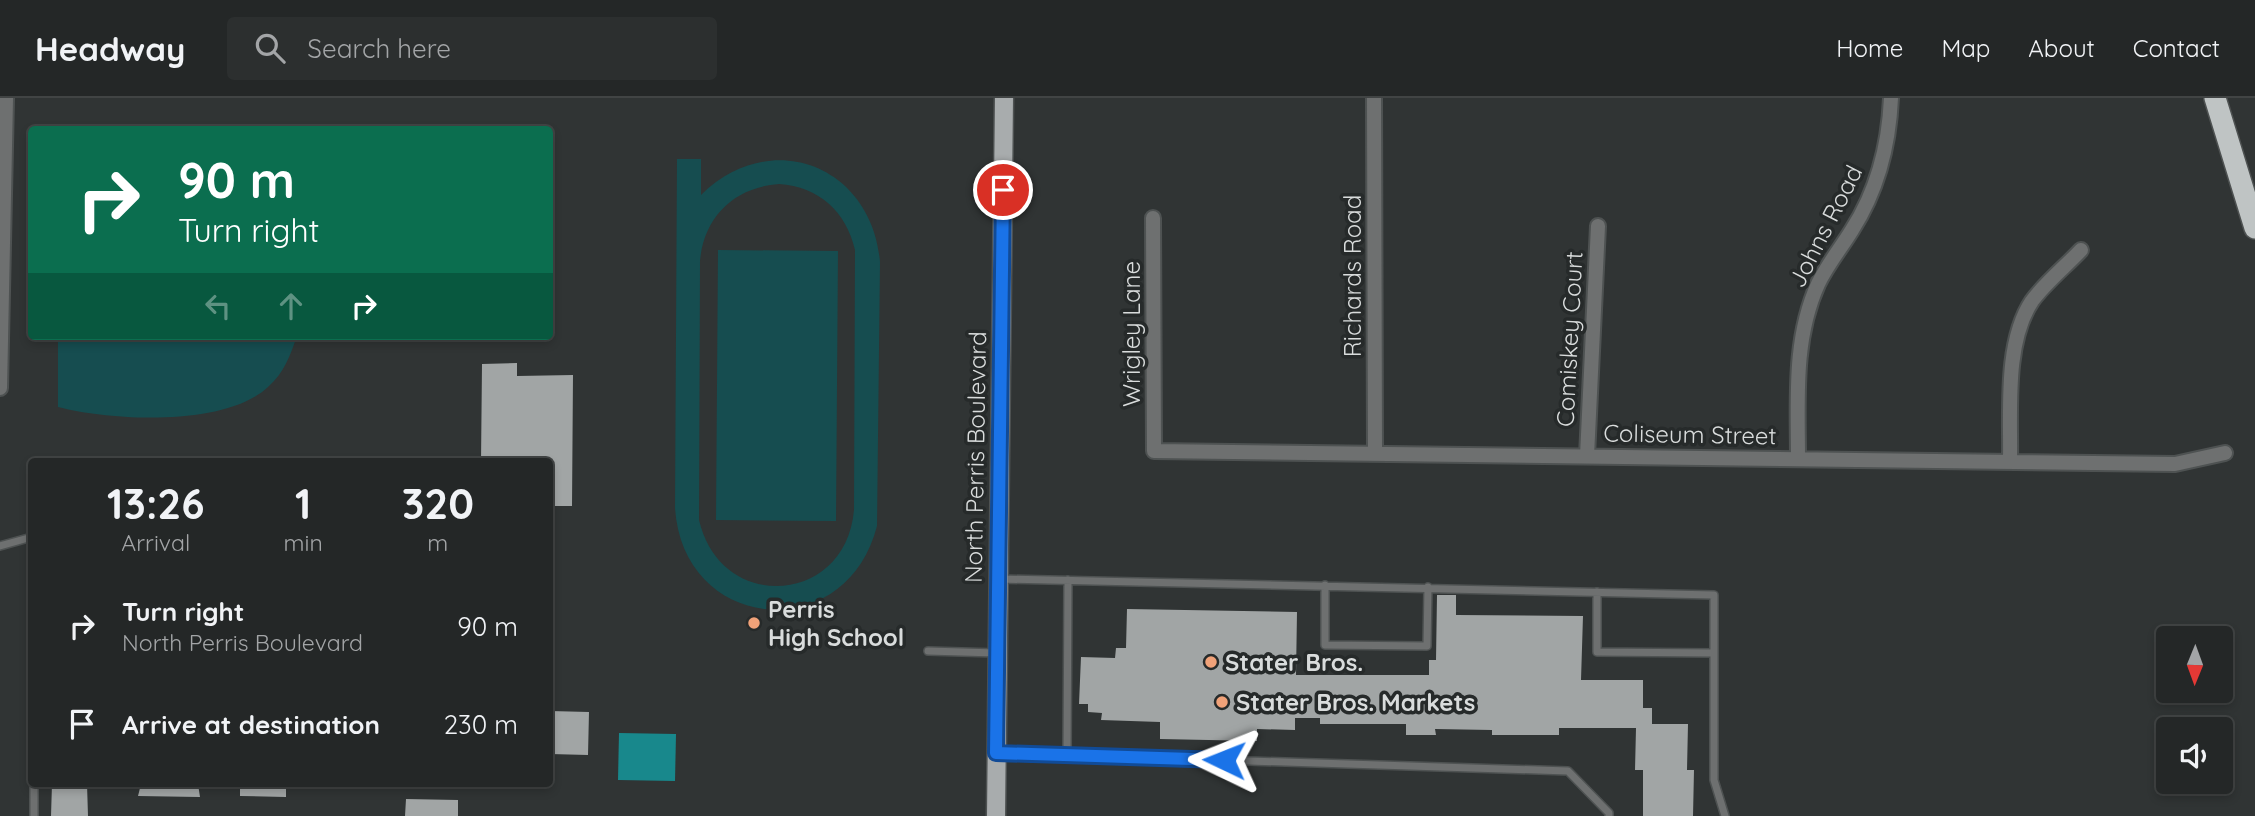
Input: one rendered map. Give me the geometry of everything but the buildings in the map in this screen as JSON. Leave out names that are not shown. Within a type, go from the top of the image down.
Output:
[{"type":"highway","points":[[2215,98],[2255,228]]},
{"type":"main road","name":"North Perris Boulevard","points":[[996,816],[1004,98]]},
{"type":"street","points":[[0,388],[6,98]]},
{"type":"street","name":"Richards Road","points":[[1374,98],[1375,454]]},
{"type":"street","name":"Johns Road","points":[[1798,459],[1797,387],[1805,323],[1818,285],[1870,198],[1881,164],[1892,98]]},
{"type":"street","name":"Wrigley Lane","points":[[1153,218],[1154,451]]},
{"type":"street","name":"Comiskey Court","points":[[1587,456],[1598,226]]},
{"type":"street","points":[[2010,462],[2012,366],[2017,336],[2032,301],[2081,250]]},
{"type":"street","name":"Coliseum Street","points":[[1154,451],[2175,464],[2225,453]]},
{"type":"lane","points":[[0,546],[28,538]]},
{"type":"lane","points":[[998,579],[1714,595],[1714,780],[1725,816]]},
{"type":"lane","points":[[1067,755],[1068,580]]},
{"type":"lane","points":[[1325,585],[1325,645],[1427,646],[1428,587]]},
{"type":"lane","points":[[1597,592],[1597,652],[1714,653]]},
{"type":"lane","points":[[928,651],[997,653]]},
{"type":"lane","points":[[996,753],[1567,771],[1609,816]]},
{"type":"lane","points":[[34,787],[34,816]]},
{"type":"shaded area","points":[[677,159],[701,159],[701,195],[728,174],[757,163],[786,161],[814,167],[838,180],[858,201],[873,229],[880,262],[877,526],[860,565],[833,592],[802,606],[767,609],[734,601],[706,581],[685,550],[675,508]],"holes":[[[763,186],[793,186],[818,196],[838,213],[851,236],[855,250],[854,510],[846,542],[830,565],[807,580],[782,586],[756,583],[731,571],[712,550],[699,520],[700,261],[708,230],[715,218],[736,198]]]},
{"type":"shaded area","points":[[718,250],[838,251],[836,521],[716,520]]},
{"type":"shaded area","points":[[58,340],[295,340],[282,370],[268,387],[249,400],[225,409],[197,415],[137,417],[58,407]]},
{"type":"shaded area","points":[[619,733],[676,734],[675,781],[618,780]]},
{"type":"place","name":"Perris High School","points":[[754,623]]},
{"type":"place","name":"Stater Bros.","points":[[1211,662]]},
{"type":"place","name":"Stater Bros. Markets","points":[[1222,702]]},
{"type":"route","points":[[1003,190],[996,753],[1224,760]]}]
